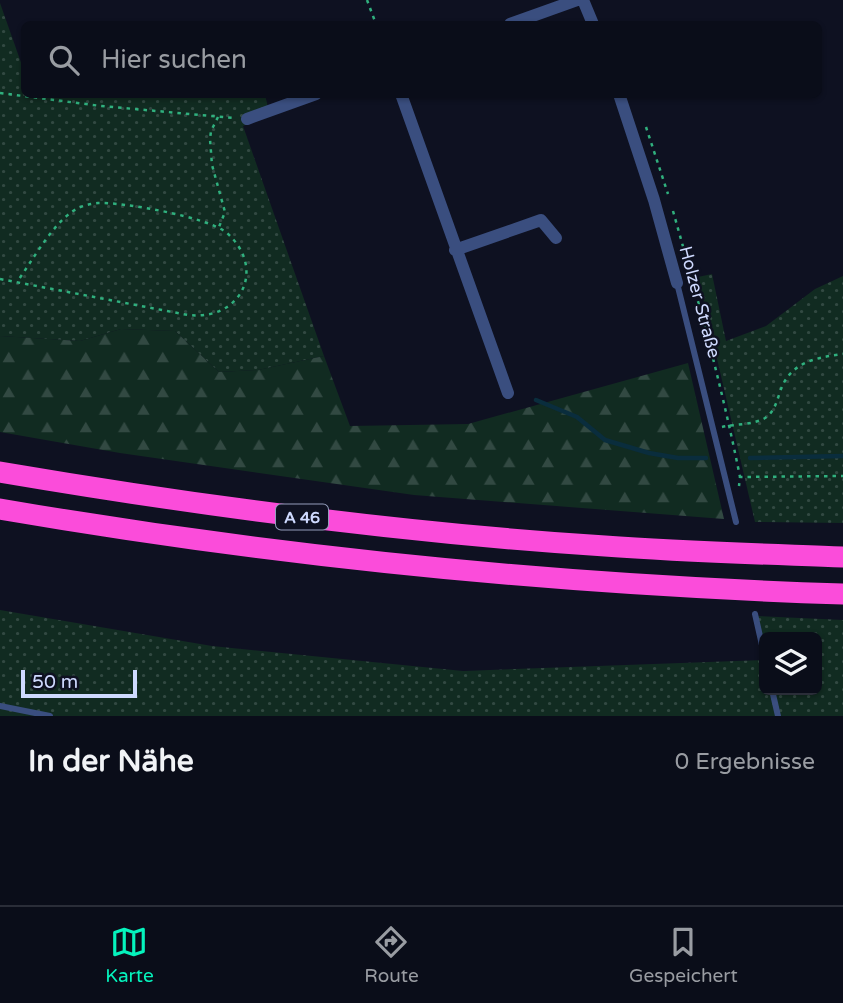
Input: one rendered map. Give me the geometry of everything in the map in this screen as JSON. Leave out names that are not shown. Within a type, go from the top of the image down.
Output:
[{"type":"highway","name":"A 46","points":[[0,472],[231,508],[471,535],[605,546],[843,557]]},
{"type":"highway","name":"A 46","points":[[0,509],[252,548],[454,570],[603,582],[843,594]]},
{"type":"street","points":[[518,21],[577,0]]},
{"type":"street","points":[[583,0],[592,21]]},
{"type":"street","points":[[247,119],[305,98]]},
{"type":"street","points":[[402,98],[508,393]]},
{"type":"street","name":"Holzer Straße","points":[[619,98],[654,200],[677,283]]},
{"type":"street","points":[[455,250],[541,220],[556,238]]},
{"type":"lane","name":"Holzer Straße","points":[[677,283],[736,522]]},
{"type":"lane","points":[[755,614],[759,632]]},
{"type":"lane","points":[[773,695],[778,716]]},
{"type":"lane","points":[[0,706],[50,716]]},
{"type":"path","points":[[367,0],[375,21]]},
{"type":"path","points":[[0,93],[21,95]]},
{"type":"path","points":[[45,98],[247,119]]},
{"type":"path","points":[[218,117],[210,139],[212,165],[225,212],[219,227]]},
{"type":"path","points":[[643,118],[701,310],[729,425],[740,477],[739,489]]},
{"type":"path","points":[[0,279],[188,315],[215,314],[229,307],[238,297],[246,274],[245,261],[239,248],[219,227],[202,220],[176,215],[109,204],[90,204],[76,209],[64,218],[17,282]]},
{"type":"path","points":[[714,429],[767,417],[774,409],[782,385],[791,371],[808,362],[843,354]]},
{"type":"path","points":[[726,478],[843,476]]},
{"type":"green space","points":[[0,3],[21,62],[21,98],[266,98],[270,115],[243,126],[324,356],[258,370],[219,372],[175,331],[121,329],[80,341],[0,336]]},
{"type":"green space","points":[[712,274],[726,341],[766,326],[815,289],[843,276],[843,523],[755,522],[698,277]]},
{"type":"green space","points":[[121,329],[175,331],[219,372],[258,370],[324,356],[350,426],[468,424],[688,363],[724,519],[414,495],[120,453],[0,432],[0,336],[80,341]]},
{"type":"green space","points":[[0,610],[212,646],[463,671],[759,660],[759,695],[822,695],[822,632],[759,632],[756,616],[843,620],[843,716],[0,716]]},
{"type":"waterway","points":[[536,400],[577,417],[605,440],[649,453],[678,458],[706,458]]},
{"type":"waterway","points":[[750,458],[843,456]]}]
